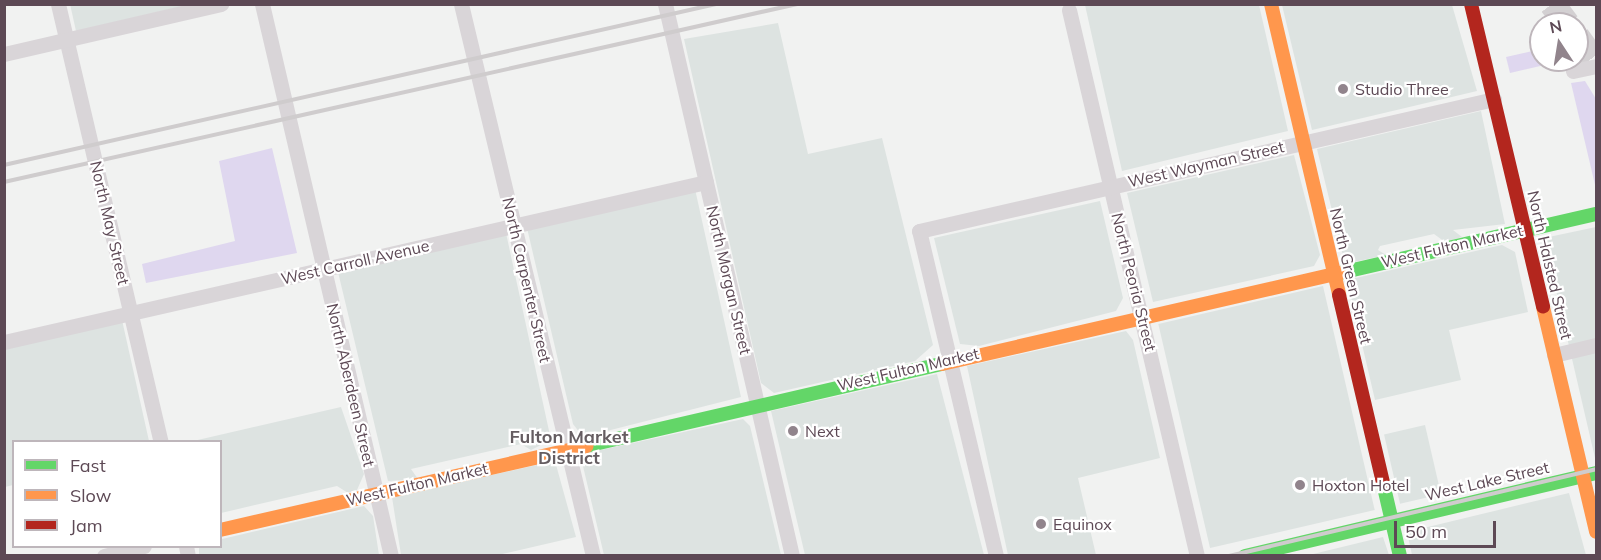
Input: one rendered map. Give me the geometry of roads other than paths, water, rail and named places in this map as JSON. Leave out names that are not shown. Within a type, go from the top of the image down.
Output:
[{"type":"street","name":"North May Street","points":[[58,4],[161,440]]},
{"type":"street","points":[[4,54],[221,4]]},
{"type":"street","name":"North Aberdeen Street","points":[[262,4],[391,555]]},
{"type":"street","name":"North Carpenter Street","points":[[461,4],[593,555]]},
{"type":"street","name":"North Morgan Street","points":[[665,4],[792,555]]},
{"type":"street","name":"North Green Street","points":[[1271,4],[1400,555]]},
{"type":"street","name":"North Halsted Street","points":[[1471,4],[1554,355],[1590,474],[1596,532]]},
{"type":"street","name":"North Peoria Street","points":[[1069,10],[1143,315],[1197,555]]},
{"type":"street","name":"West Wayman Street","points":[[951,360],[919,231],[1494,99]]},
{"type":"street","name":"West Carroll Avenue","points":[[4,342],[706,182]]},
{"type":"street","name":"West Fulton Market","points":[[222,530],[1143,315],[1596,214]]},
{"type":"street","points":[[1554,355],[1596,345]]},
{"type":"street","points":[[951,360],[996,555]]},
{"type":"street","name":"West Lake Street","points":[[1245,555],[1590,474]]},
{"type":"street","points":[[104,555],[135,548]]},
{"type":"tunnel","points":[[1552,4],[1558,12]]},
{"type":"tunnel","points":[[1589,53],[1596,63]]},
{"type":"railway","points":[[4,165],[716,4]]},
{"type":"railway","points":[[4,182],[797,4]]},
{"type":"railway","points":[[1229,556],[1596,469]]},
{"type":"place","name":"Studio Three","points":[[1343,89]]},
{"type":"place","name":"Next","points":[[793,431]]},
{"type":"place","name":"Hoxton Hotel","points":[[1300,485]]},
{"type":"place","name":"Equinox","points":[[1041,524]]},
{"type":"district","name":"Fulton Market District","points":[[569,448]]}]
